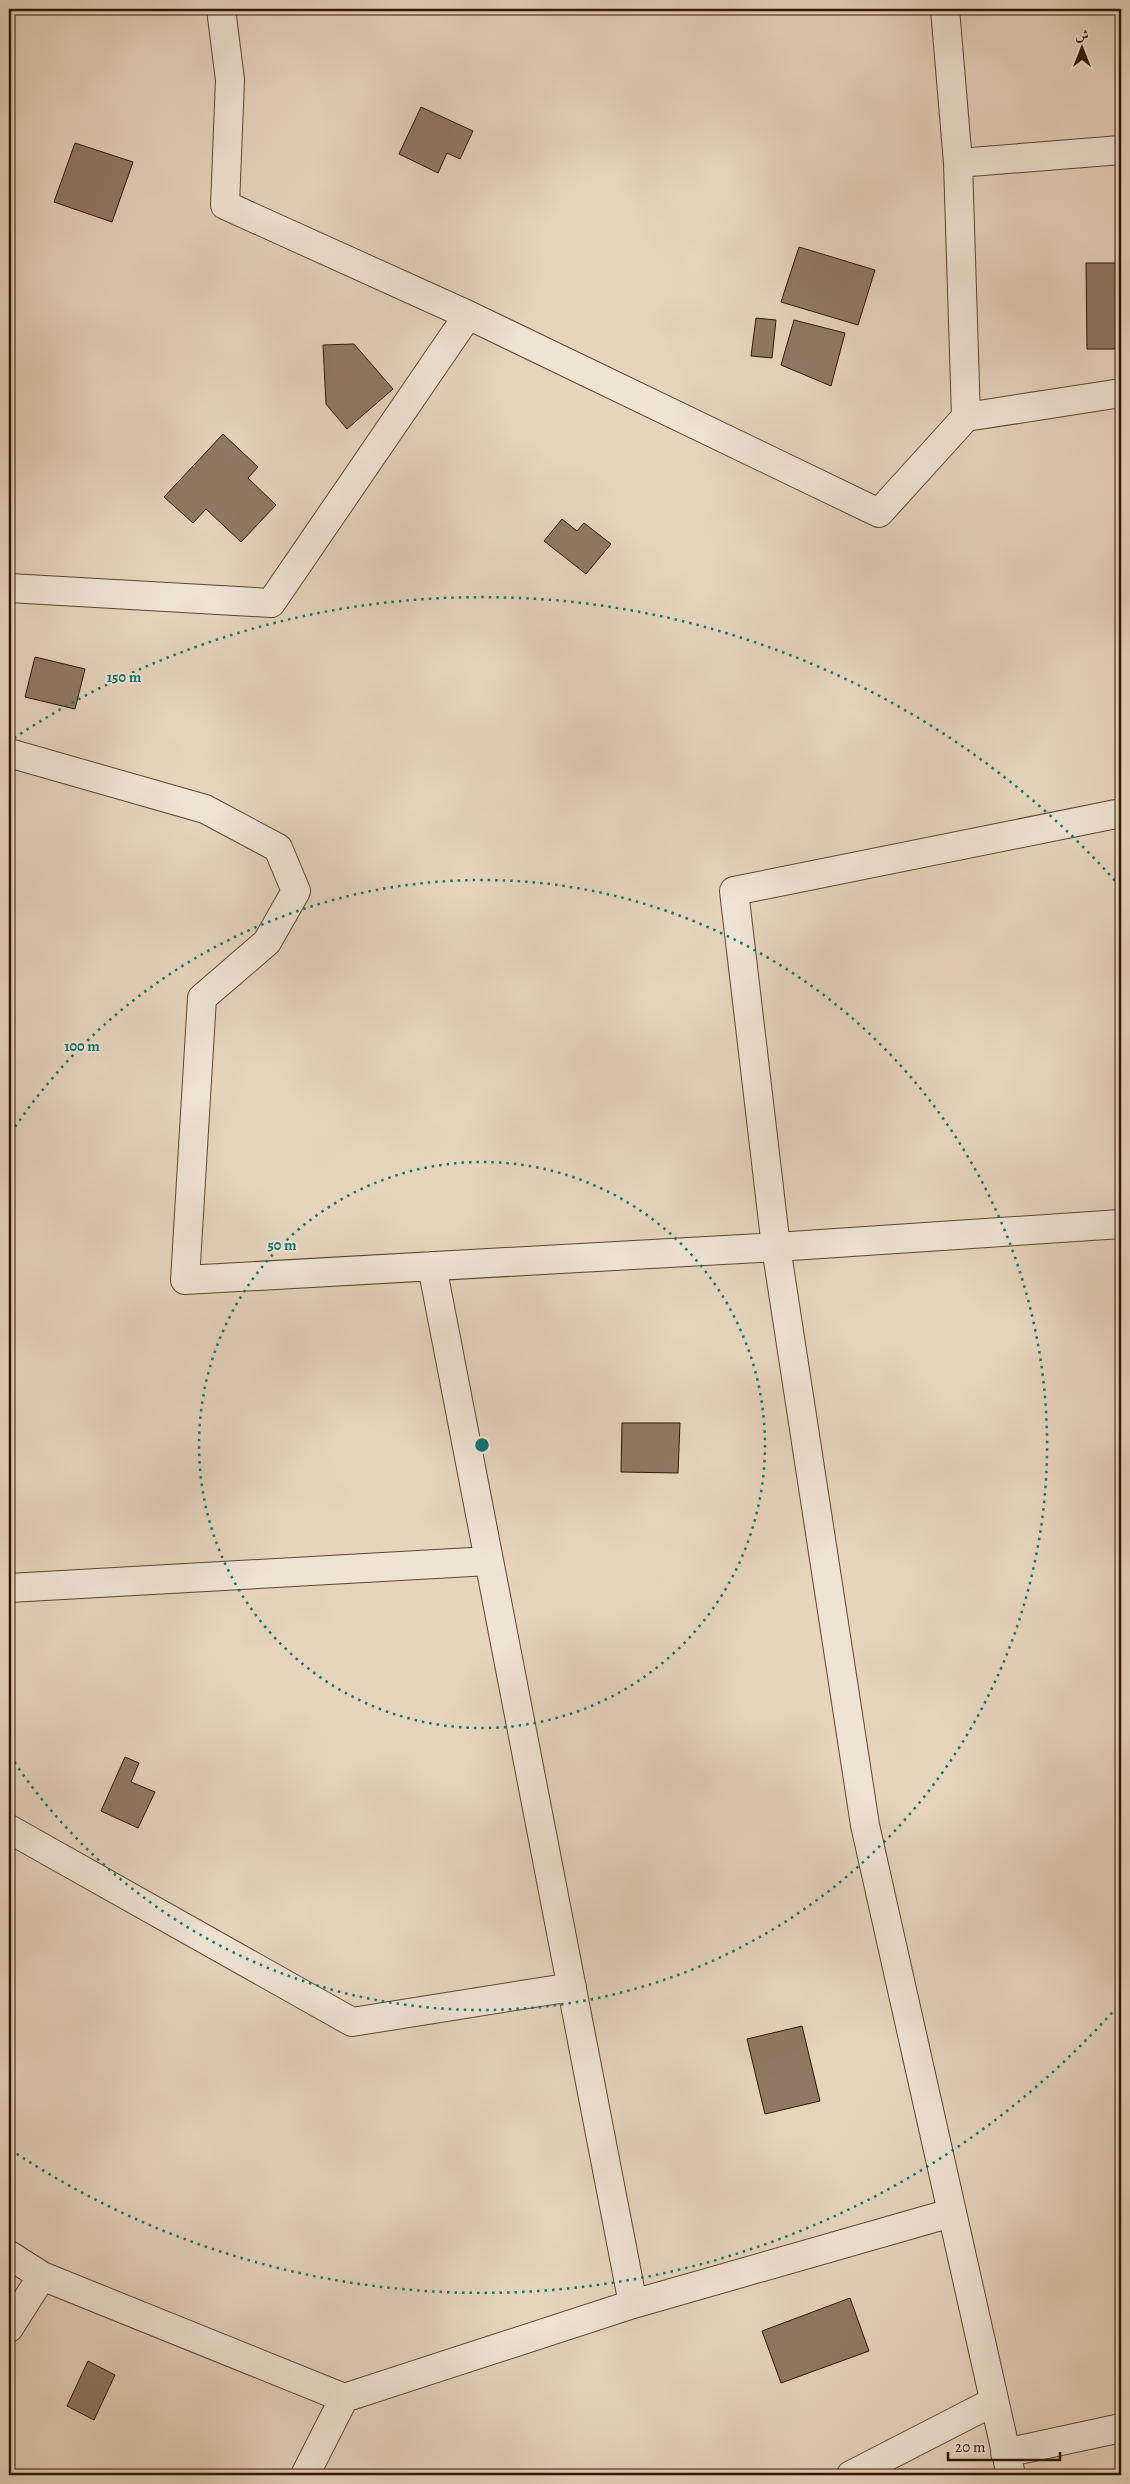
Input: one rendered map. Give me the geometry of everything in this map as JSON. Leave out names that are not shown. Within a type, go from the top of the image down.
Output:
[{"type":"street","points":[[221,9],[230,80],[225,205],[468,315],[880,513],[966,417],[1121,393]]},
{"type":"street","points":[[945,9],[958,163],[966,417]]},
{"type":"street","points":[[958,163],[1121,150]]},
{"type":"street","points":[[9,588],[271,603],[468,315]]},
{"type":"street","points":[[9,753],[205,809],[278,848],[296,891],[267,942],[202,998],[185,1280],[776,1247],[1121,1224]]},
{"type":"street","points":[[1121,813],[734,891],[776,1247],[865,1825],[1008,2464],[1121,2428]]},
{"type":"street","points":[[432,1266],[633,2304]]},
{"type":"street","points":[[9,1588],[489,1561]]},
{"type":"street","points":[[9,1829],[352,2022],[572,1987]]},
{"type":"street","points":[[9,2255],[42,2276],[344,2398],[633,2304],[951,2213]]},
{"type":"street","points":[[9,2328],[42,2276]]},
{"type":"street","points":[[304,2475],[344,2398]]},
{"type":"street","points":[[851,2475],[993,2402]]},
{"type":"building","points":[[421,107],[473,131],[460,159],[447,153],[438,173],[399,154]]},
{"type":"building","points":[[75,143],[133,162],[112,222],[54,202]]},
{"type":"building","points":[[799,247],[875,270],[858,325],[781,302]]},
{"type":"building","points":[[1086,263],[1121,263],[1121,349],[1087,349]]},
{"type":"building","points":[[756,318],[776,320],[772,358],[751,356]]},
{"type":"building","points":[[794,320],[845,333],[831,386],[781,365]]},
{"type":"building","points":[[354,344],[393,389],[347,429],[326,404],[323,345]]},
{"type":"building","points":[[223,434],[258,467],[248,478],[276,505],[241,542],[206,509],[193,523],[164,497]]},
{"type":"building","points":[[562,519],[577,531],[584,523],[611,544],[586,574],[544,541]]},
{"type":"building","points":[[35,657],[85,669],[75,709],[25,697]]},
{"type":"building","points":[[9,665],[13,666],[9,684]]},
{"type":"building","points":[[622,1423],[680,1423],[678,1473],[621,1472]]},
{"type":"building","points":[[125,1757],[139,1763],[131,1782],[155,1792],[138,1828],[101,1811]]},
{"type":"building","points":[[802,2026],[820,2101],[765,2114],[747,2039]]},
{"type":"building","points":[[850,2298],[869,2351],[781,2383],[762,2331]]},
{"type":"building","points":[[88,2361],[115,2375],[94,2420],[67,2406]]}]
